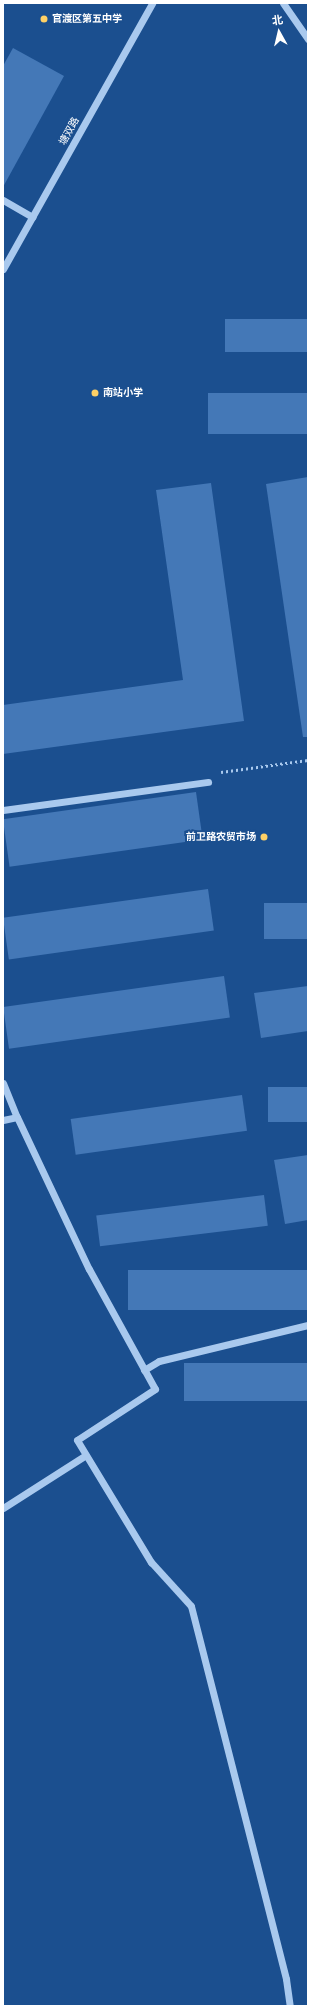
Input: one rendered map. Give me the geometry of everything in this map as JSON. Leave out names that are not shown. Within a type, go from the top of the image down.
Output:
[{"type":"street","name":"塘双路","points":[[3,269],[152,3]]},
{"type":"street","points":[[283,3],[308,38]]},
{"type":"street","points":[[3,200],[32,217]]},
{"type":"street","points":[[3,810],[208,782]]},
{"type":"street","points":[[3,1083],[17,1117],[89,1269],[155,1389],[77,1440],[151,1562],[191,1606],[286,1979],[290,2006]]},
{"type":"street","points":[[3,1120],[17,1117]]},
{"type":"street","points":[[144,1370],[159,1361],[308,1325]]},
{"type":"street","points":[[3,1508],[86,1455]]},
{"type":"path","points":[[208,782],[207,774],[308,760]]},
{"type":"building","points":[[13,48],[64,76],[3,187],[3,66]]},
{"type":"building","points":[[225,319],[308,319],[308,352],[225,352]]},
{"type":"building","points":[[208,393],[308,393],[308,434],[208,434]]},
{"type":"building","points":[[308,477],[308,737],[303,737],[266,484]]},
{"type":"building","points":[[211,483],[244,721],[3,754],[3,705],[183,680],[156,490]]},
{"type":"building","points":[[196,792],[203,840],[10,867],[3,819]]},
{"type":"building","points":[[208,889],[214,931],[9,959],[3,918]]},
{"type":"building","points":[[264,903],[308,903],[308,939],[264,939]]},
{"type":"building","points":[[224,976],[230,1018],[9,1049],[3,1007]]},
{"type":"building","points":[[308,986],[308,1031],[261,1038],[254,993]]},
{"type":"building","points":[[268,1087],[308,1087],[308,1122],[268,1122]]},
{"type":"building","points":[[242,1095],[247,1131],[76,1155],[71,1119]]},
{"type":"building","points":[[308,1155],[308,1220],[285,1224],[274,1160]]},
{"type":"building","points":[[264,1195],[268,1226],[100,1246],[96,1216]]},
{"type":"building","points":[[128,1270],[308,1270],[308,1310],[128,1310]]},
{"type":"building","points":[[184,1363],[308,1363],[308,1401],[184,1401]]},
{"type":"place","name":"官渡区第五中学","points":[[44,19]]},
{"type":"place","name":"南站小学","points":[[95,393]]},
{"type":"place","name":"前卫路农贸市场","points":[[264,837]]}]
